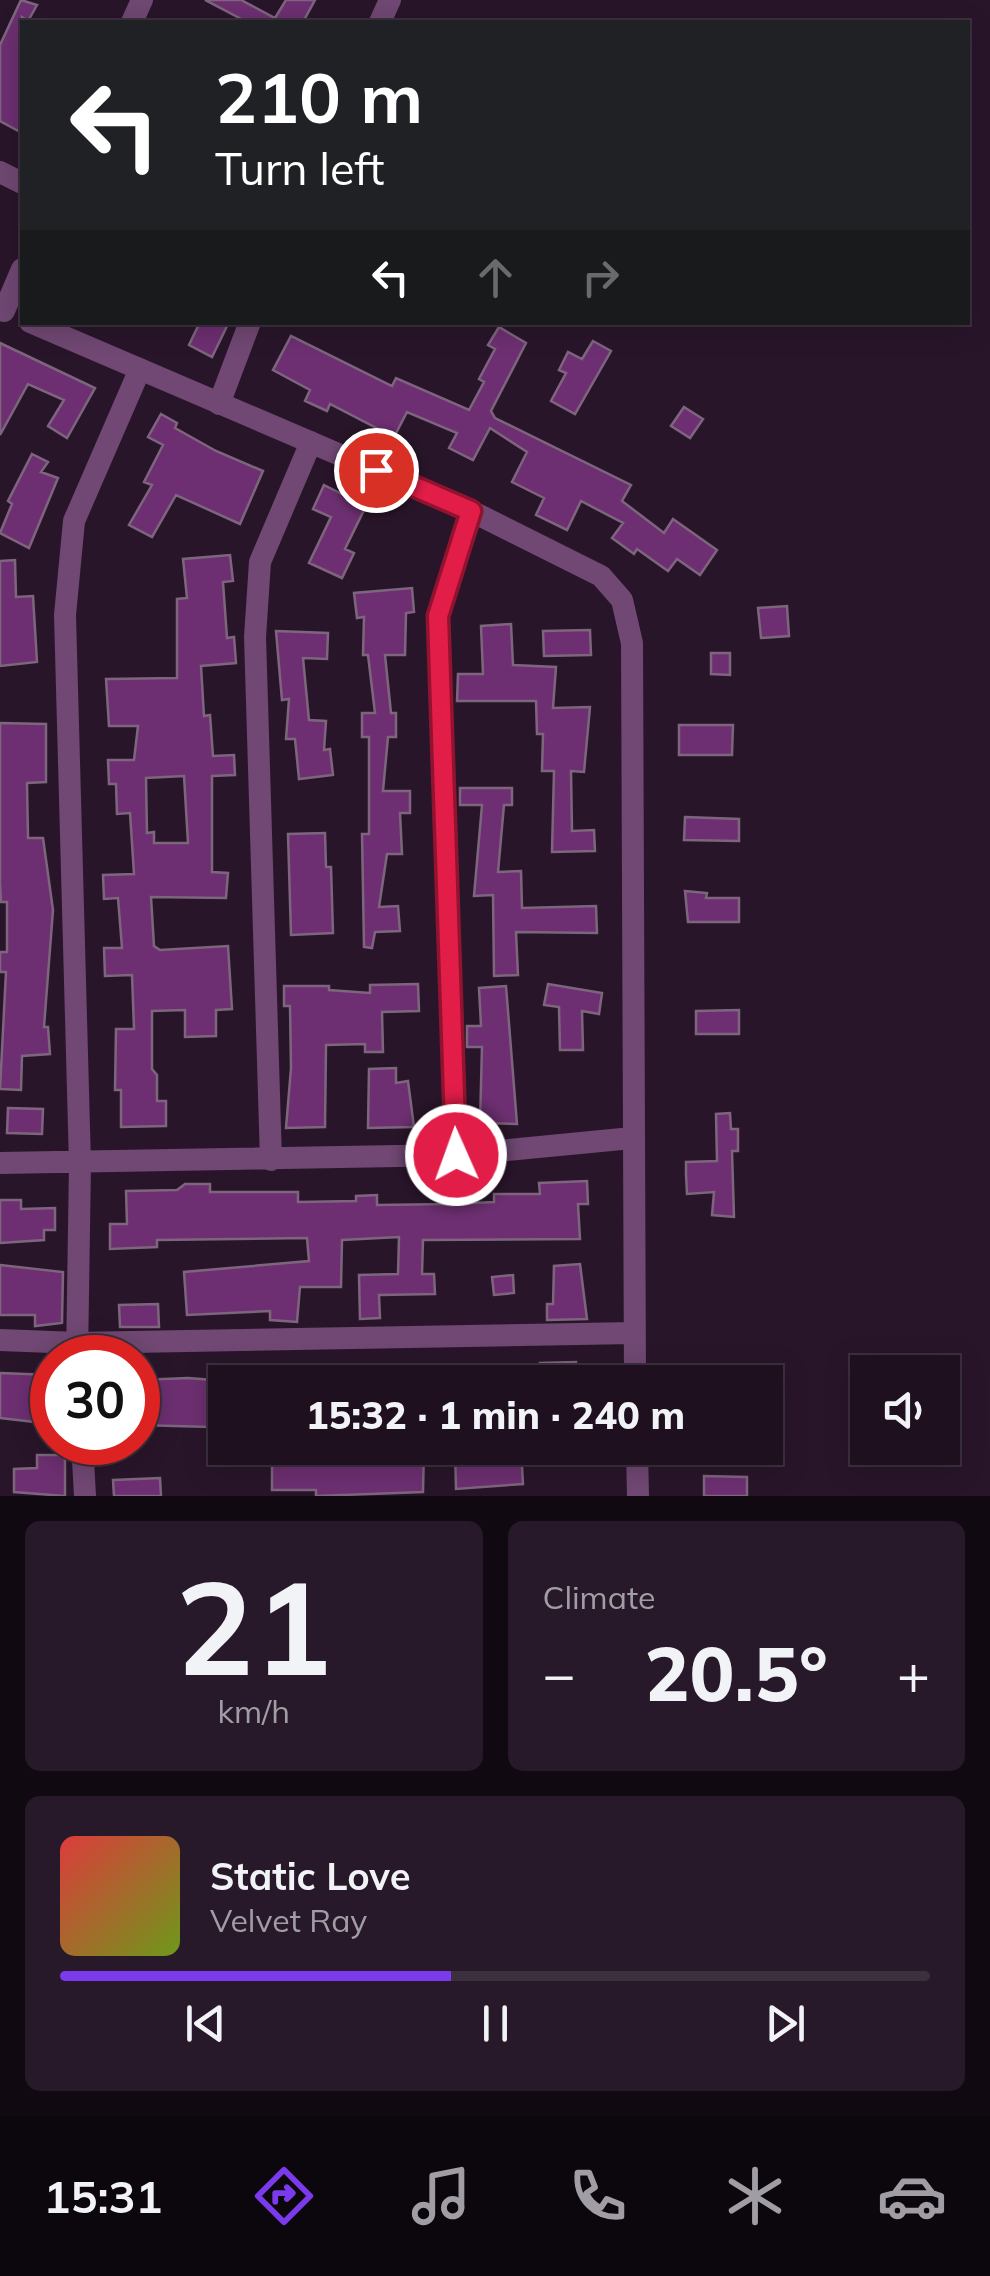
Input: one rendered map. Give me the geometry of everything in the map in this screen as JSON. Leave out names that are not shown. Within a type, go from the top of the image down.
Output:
[{"type":"street","points":[[9,313],[20,275]]},
{"type":"street","points":[[37,325],[471,511],[601,576],[622,600],[632,643],[635,1365]]},
{"type":"street","points":[[219,404],[249,325]]},
{"type":"street","points":[[77,1335],[80,1164],[65,615],[74,521],[140,369]]},
{"type":"street","points":[[271,1160],[255,637],[260,562],[312,442]]},
{"type":"street","points":[[456,1155],[438,616],[471,511]]},
{"type":"street","points":[[0,1163],[456,1155],[632,1138]]},
{"type":"street","points":[[160,1347],[634,1333]]},
{"type":"street","points":[[0,1340],[30,1344]]},
{"type":"street","points":[[83,1465],[85,1496]]},
{"type":"street","points":[[637,1465],[638,1496]]},
{"type":"building","points":[[21,0],[37,5],[29,20],[20,20],[20,132],[0,121],[0,45]]},
{"type":"building","points":[[205,0],[241,0],[275,18],[286,0],[315,0],[304,20],[243,20]]},
{"type":"building","points":[[199,325],[228,325],[212,357],[189,345]]},
{"type":"building","points":[[499,327],[526,343],[491,411],[495,418],[631,485],[622,501],[664,533],[673,519],[717,550],[700,575],[677,559],[668,571],[637,549],[634,554],[612,538],[623,523],[581,501],[567,530],[536,515],[544,498],[512,482],[527,452],[490,428],[473,460],[449,448],[457,433],[407,412],[394,437],[330,404],[327,411],[305,401],[310,390],[273,370],[291,336],[392,386],[396,378],[469,410],[484,382],[479,379],[495,349],[488,345]]},
{"type":"building","points":[[593,341],[611,351],[575,414],[551,401],[566,373],[559,370],[568,352],[582,359]]},
{"type":"building","points":[[0,343],[95,388],[67,438],[48,426],[64,400],[28,384],[0,435]]},
{"type":"building","points":[[684,407],[703,419],[690,438],[671,426]]},
{"type":"building","points":[[161,414],[177,423],[175,428],[216,451],[263,471],[240,524],[176,495],[152,537],[129,525],[152,485],[144,482],[163,445],[148,437]]},
{"type":"building","points":[[32,454],[48,462],[41,472],[58,478],[29,548],[0,533],[12,504],[8,501]]},
{"type":"building","points":[[324,485],[366,506],[345,549],[354,553],[342,578],[309,563],[331,517],[313,509]]},
{"type":"building","points":[[230,555],[233,581],[223,582],[227,638],[234,637],[236,663],[201,666],[204,716],[210,715],[213,756],[234,755],[235,775],[212,776],[212,872],[228,873],[226,898],[151,897],[154,946],[160,950],[228,946],[232,1009],[216,1010],[216,1036],[185,1037],[185,1010],[152,1011],[152,1069],[157,1075],[157,1101],[166,1101],[166,1126],[121,1127],[121,1090],[115,1090],[116,1029],[134,1029],[132,975],[105,976],[104,948],[122,948],[118,898],[104,899],[103,875],[134,874],[130,813],[117,814],[116,784],[109,784],[108,760],[134,760],[138,726],[109,726],[106,679],[177,678],[177,599],[187,598],[183,559]],"holes":[[[184,776],[188,843],[154,843],[154,832],[147,833],[146,778]]]},
{"type":"building","points":[[15,560],[16,597],[33,596],[37,662],[0,666],[0,561]]},
{"type":"building","points":[[412,588],[414,612],[406,613],[405,655],[385,655],[391,713],[396,713],[396,737],[388,737],[383,791],[410,791],[410,813],[400,813],[402,854],[387,854],[379,907],[398,906],[400,931],[375,932],[372,948],[364,947],[362,834],[369,834],[369,737],[362,737],[362,713],[375,713],[368,655],[363,655],[364,617],[357,618],[354,593]]},
{"type":"building","points":[[787,606],[789,636],[761,638],[758,608]]},
{"type":"building","points":[[511,624],[513,665],[556,667],[553,708],[590,707],[584,772],[571,771],[572,831],[594,830],[595,851],[552,852],[554,771],[542,771],[543,734],[537,734],[536,701],[457,701],[458,674],[483,674],[481,626]]},
{"type":"building","points":[[590,630],[591,655],[544,656],[543,631]]},
{"type":"building","points":[[276,631],[328,633],[327,659],[303,658],[309,720],[326,721],[324,750],[330,749],[333,775],[299,779],[295,739],[286,739],[289,699],[282,700]]},
{"type":"building","points":[[711,653],[730,653],[730,675],[711,674]]},
{"type":"building","points":[[0,723],[46,724],[46,782],[27,783],[28,838],[43,838],[53,910],[44,1027],[48,1027],[50,1054],[22,1056],[21,1090],[0,1089],[6,972],[0,972],[0,952],[7,952],[7,902],[1,902],[0,883]]},
{"type":"building","points":[[679,725],[733,725],[732,755],[679,755]]},
{"type":"building","points":[[460,788],[512,788],[512,805],[504,805],[498,872],[521,871],[522,908],[596,906],[597,933],[516,932],[518,975],[494,976],[493,895],[474,896],[482,805],[460,805]]},
{"type":"building","points":[[685,817],[739,819],[739,841],[684,840]]},
{"type":"building","points":[[325,833],[326,867],[331,867],[333,933],[291,935],[288,834]]},
{"type":"building","points":[[685,891],[707,893],[706,898],[739,898],[739,922],[688,922]]},
{"type":"building","points":[[418,984],[419,1011],[382,1012],[383,1052],[365,1052],[365,1044],[326,1045],[325,1127],[286,1128],[291,1068],[290,1006],[284,1006],[284,986],[329,986],[329,990],[370,993],[370,985]]},
{"type":"building","points":[[548,984],[602,993],[599,1014],[582,1011],[583,1050],[560,1050],[559,1007],[544,1005]]},
{"type":"building","points":[[506,986],[517,1124],[480,1123],[482,1047],[467,1047],[467,1026],[481,1026],[479,988]]},
{"type":"building","points":[[739,1010],[739,1034],[696,1034],[696,1011]]},
{"type":"building","points":[[396,1068],[396,1083],[408,1081],[414,1127],[368,1128],[369,1069]]},
{"type":"building","points":[[8,1108],[43,1109],[42,1134],[7,1133]]},
{"type":"building","points":[[730,1113],[731,1129],[738,1129],[738,1151],[732,1151],[734,1217],[712,1215],[714,1192],[687,1194],[686,1174],[686,1162],[717,1161],[716,1114]]},
{"type":"building","points":[[587,1181],[588,1204],[578,1204],[580,1239],[423,1240],[422,1274],[434,1274],[435,1294],[379,1295],[380,1318],[360,1319],[359,1275],[398,1274],[399,1237],[342,1240],[341,1287],[300,1287],[297,1322],[270,1320],[270,1311],[187,1315],[184,1272],[309,1261],[307,1238],[157,1240],[157,1247],[110,1249],[110,1224],[127,1224],[126,1191],[177,1190],[185,1184],[210,1184],[210,1192],[298,1192],[298,1202],[356,1201],[356,1196],[377,1195],[377,1205],[450,1204],[494,1202],[494,1194],[540,1194],[539,1183]]},
{"type":"building","points":[[0,1200],[21,1200],[21,1209],[55,1208],[55,1230],[44,1230],[44,1240],[0,1243]]},
{"type":"building","points":[[580,1264],[587,1319],[547,1320],[547,1304],[553,1304],[554,1266]]},
{"type":"building","points":[[0,1265],[63,1272],[62,1323],[35,1326],[35,1315],[0,1315]]},
{"type":"building","points":[[513,1275],[514,1293],[494,1295],[492,1277]]},
{"type":"building","points":[[158,1304],[159,1327],[120,1327],[119,1305]]},
{"type":"building","points":[[576,1362],[576,1365],[540,1365]]},
{"type":"building","points":[[0,1373],[30,1374],[30,1421],[0,1418]]},
{"type":"building","points":[[160,1379],[208,1380],[208,1427],[160,1426]]},
{"type":"building","points":[[65,1465],[65,1496],[14,1492],[14,1469]]},
{"type":"building","points":[[272,1465],[424,1465],[423,1492],[316,1496],[316,1490],[272,1490]]},
{"type":"building","points":[[455,1465],[522,1465],[523,1484],[456,1489]]},
{"type":"building","points":[[704,1476],[747,1477],[747,1496],[704,1496]]},
{"type":"building","points":[[160,1478],[161,1496],[114,1496],[113,1480]]},
{"type":"route","points":[[376,470],[471,511],[438,616],[456,1155]]}]
